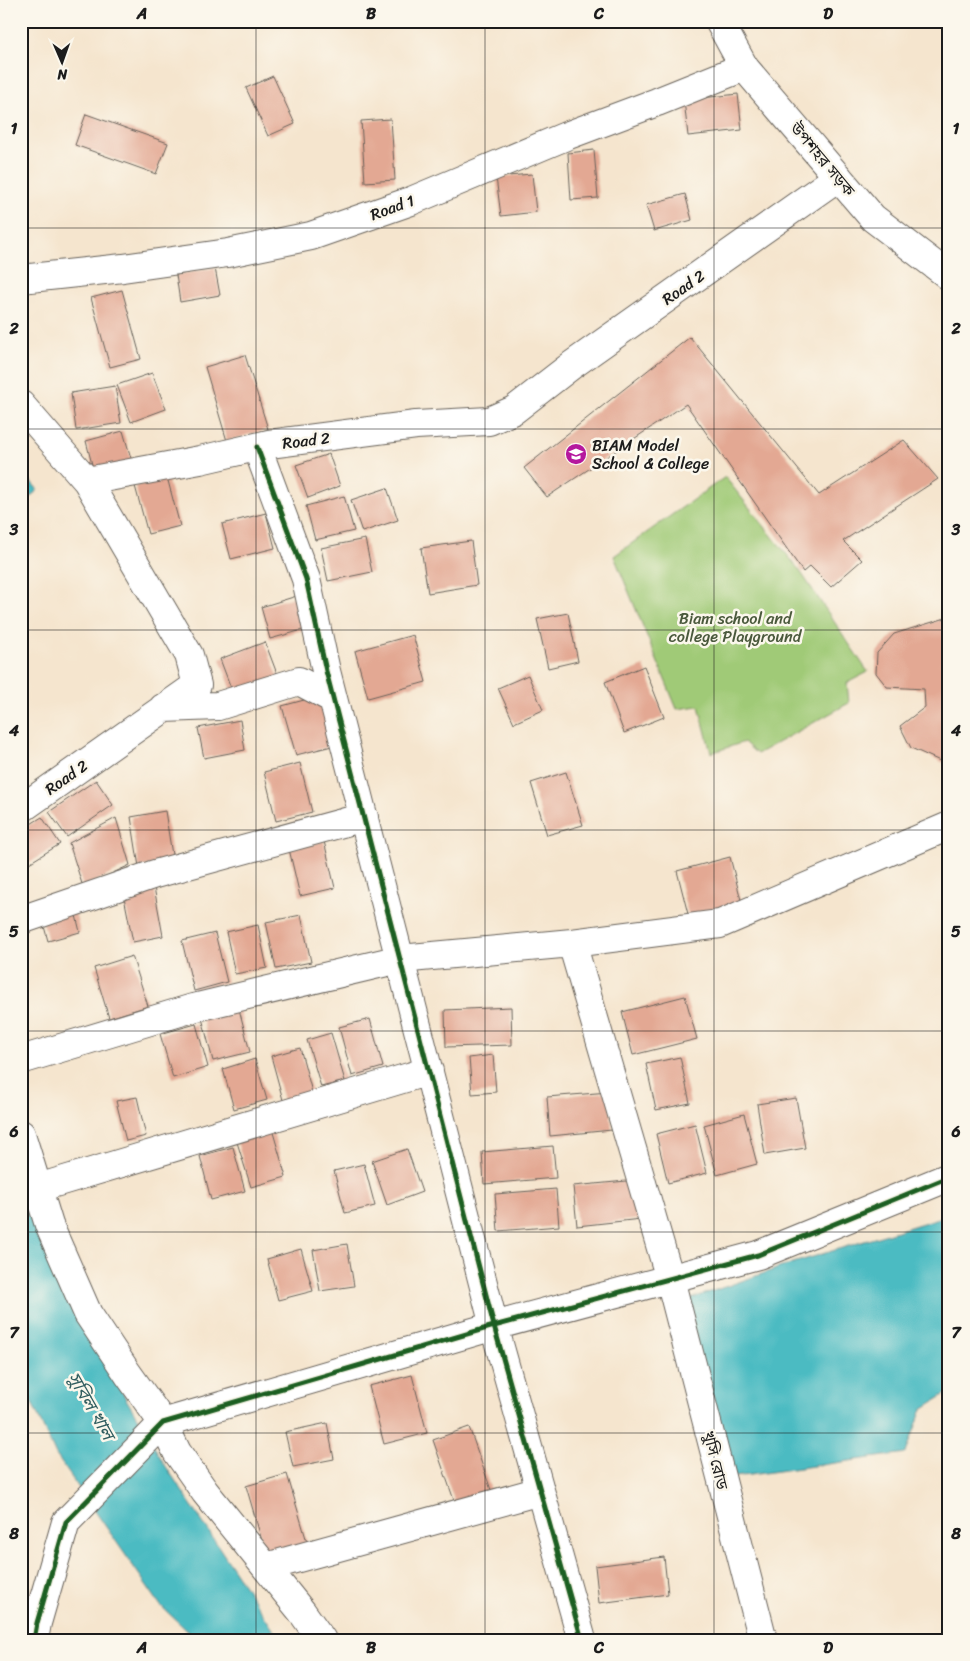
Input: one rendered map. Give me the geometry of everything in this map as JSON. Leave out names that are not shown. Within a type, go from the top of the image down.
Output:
[{"type":"street","name":"উপশহর সড়ক","points":[[719,21],[744,67],[873,218],[949,276]]},
{"type":"street","name":"Road 1","points":[[21,279],[122,268],[228,253],[311,236],[411,201],[566,136],[744,67]]},
{"type":"street","name":"Road 2","points":[[21,809],[197,684],[189,655],[88,481],[200,460],[257,447],[416,425],[489,421],[514,410],[572,365],[838,177]]},
{"type":"street","points":[[21,405],[88,481]]},
{"type":"street","points":[[257,447],[306,579],[333,698],[494,1326],[582,1640]]},
{"type":"street","points":[[163,708],[218,706],[299,680],[333,698]]},
{"type":"street","points":[[21,920],[155,874],[364,817]]},
{"type":"street","points":[[21,1060],[193,1008],[400,959],[572,943],[720,924],[949,826]]},
{"type":"street","name":"খুসি রোড","points":[[572,943],[670,1279],[763,1640]]},
{"type":"street","points":[[38,1188],[429,1071]]},
{"type":"street","points":[[21,1134],[49,1225],[88,1314],[205,1492],[302,1612],[322,1640]]},
{"type":"street","points":[[34,1640],[37,1622],[66,1522],[161,1425],[494,1326],[758,1255],[949,1177]]},
{"type":"street","points":[[266,1567],[540,1490]]},
{"type":"green space","name":"Biam school and college Playground","points":[[725,477],[800,571],[868,672],[847,683],[849,703],[757,754],[744,742],[711,753],[699,706],[677,709],[614,556]]},
{"type":"water","points":[[21,470],[38,490],[21,504]]},
{"type":"water","name":"সুবিল খাল","points":[[21,1188],[95,1346],[165,1465],[280,1640],[197,1640],[161,1606],[56,1455],[21,1379]]},
{"type":"water","points":[[949,1215],[949,1392],[922,1409],[906,1453],[721,1479],[676,1304],[793,1263]]},
{"type":"building","points":[[273,76],[295,124],[268,136],[246,88]]},
{"type":"building","points":[[738,94],[742,130],[688,136],[684,100]]},
{"type":"building","points":[[86,114],[168,143],[156,174],[75,145]]},
{"type":"building","points":[[391,119],[395,180],[365,182],[361,121]]},
{"type":"building","points":[[594,150],[598,198],[571,200],[568,153]]},
{"type":"building","points":[[532,174],[536,212],[501,216],[496,177]]},
{"type":"building","points":[[685,194],[692,220],[654,231],[646,205]]},
{"type":"building","points":[[215,268],[220,295],[180,302],[176,275]]},
{"type":"building","points":[[122,290],[141,359],[110,367],[91,298]]},
{"type":"building","name":"BIAM Model School & College","points":[[690,337],[819,495],[904,440],[938,479],[843,541],[862,560],[831,587],[810,566],[803,572],[686,404],[547,497],[524,468]]},
{"type":"building","points":[[245,355],[268,429],[227,441],[205,367]]},
{"type":"building","points":[[152,373],[166,409],[131,422],[117,385]]},
{"type":"building","points":[[115,386],[121,423],[76,430],[71,393]]},
{"type":"building","points":[[123,431],[133,465],[95,476],[86,441]]},
{"type":"building","points":[[329,454],[340,486],[308,498],[296,465]]},
{"type":"building","points":[[167,477],[180,526],[148,534],[135,486]]},
{"type":"building","points":[[387,488],[398,520],[362,532],[351,500]]},
{"type":"building","points":[[344,496],[354,531],[315,540],[306,506]]},
{"type":"building","points":[[266,513],[275,548],[231,559],[222,524]]},
{"type":"building","points":[[365,539],[372,572],[328,581],[321,548]]},
{"type":"building","points":[[471,541],[477,585],[428,593],[421,548]]},
{"type":"building","points":[[300,595],[310,628],[270,639],[261,607]]},
{"type":"building","points":[[568,613],[578,661],[548,668],[537,619]]},
{"type":"building","points":[[949,617],[949,765],[911,748],[900,726],[925,707],[924,689],[887,687],[876,673],[877,653],[894,634]]},
{"type":"building","points":[[413,635],[426,682],[368,698],[355,651]]},
{"type":"building","points":[[265,642],[279,679],[234,696],[220,659]]},
{"type":"building","points":[[644,666],[664,717],[624,733],[605,682]]},
{"type":"building","points":[[528,675],[543,710],[514,723],[498,688]]},
{"type":"building","points":[[326,694],[340,744],[296,755],[282,706]]},
{"type":"building","points":[[240,720],[245,750],[204,758],[198,728]]},
{"type":"building","points":[[300,763],[312,812],[276,821],[264,772]]},
{"type":"building","points":[[566,772],[583,825],[547,835],[531,783]]},
{"type":"building","points":[[96,780],[113,805],[67,837],[49,812]]},
{"type":"building","points":[[165,811],[173,861],[139,867],[131,817]]},
{"type":"building","points":[[42,817],[60,844],[21,868],[21,830]]},
{"type":"building","points":[[116,818],[130,865],[83,887],[69,843]]},
{"type":"building","points":[[324,841],[335,888],[300,896],[289,849]]},
{"type":"building","points":[[730,857],[742,904],[689,918],[677,871]]},
{"type":"building","points":[[154,887],[163,936],[133,942],[123,892]]},
{"type":"building","points":[[75,911],[80,932],[48,941],[42,919]]},
{"type":"building","points":[[301,915],[311,962],[276,969],[266,922]]},
{"type":"building","points":[[258,925],[267,968],[235,974],[226,932]]},
{"type":"building","points":[[215,933],[227,982],[194,991],[182,941]]},
{"type":"building","points":[[132,956],[148,1006],[109,1018],[94,968]]},
{"type":"building","points":[[685,996],[697,1039],[633,1055],[622,1012]]},
{"type":"building","points":[[238,1005],[250,1052],[213,1061],[201,1014]]},
{"type":"building","points":[[511,1007],[512,1045],[446,1047],[445,1010]]},
{"type":"building","points":[[370,1019],[383,1067],[352,1076],[339,1027]]},
{"type":"building","points":[[196,1024],[208,1067],[173,1078],[160,1034]]},
{"type":"building","points":[[331,1033],[345,1081],[321,1087],[307,1040]]},
{"type":"building","points":[[300,1048],[312,1092],[283,1100],[271,1056]]},
{"type":"building","points":[[493,1055],[496,1092],[472,1094],[469,1058]]},
{"type":"building","points":[[680,1057],[690,1103],[656,1110],[646,1064]]},
{"type":"building","points":[[255,1059],[267,1100],[234,1109],[223,1069]]},
{"type":"building","points":[[609,1092],[612,1130],[550,1136],[547,1097]]},
{"type":"building","points":[[137,1097],[146,1136],[126,1141],[116,1101]]},
{"type":"building","points":[[796,1098],[805,1148],[765,1155],[757,1104]]},
{"type":"building","points":[[744,1114],[757,1164],[717,1175],[704,1125]]},
{"type":"building","points":[[695,1124],[707,1173],[668,1183],[656,1134]]},
{"type":"building","points":[[272,1129],[286,1177],[251,1187],[236,1139]]},
{"type":"building","points":[[553,1146],[556,1178],[484,1184],[482,1152]]},
{"type":"building","points":[[233,1147],[245,1191],[211,1200],[200,1156]]},
{"type":"building","points":[[407,1149],[422,1192],[387,1205],[372,1161]]},
{"type":"building","points":[[364,1164],[375,1206],[345,1213],[334,1171]]},
{"type":"building","points":[[637,1180],[641,1219],[577,1226],[573,1186]]},
{"type":"building","points":[[556,1189],[559,1226],[498,1231],[495,1194]]},
{"type":"building","points":[[347,1244],[354,1286],[320,1291],[313,1250]]},
{"type":"building","points":[[301,1249],[313,1291],[278,1300],[267,1259]]},
{"type":"building","points":[[412,1375],[427,1433],[384,1444],[369,1386]]},
{"type":"building","points":[[327,1423],[334,1459],[293,1467],[285,1432]]},
{"type":"building","points":[[469,1427],[491,1490],[455,1503],[433,1440]]},
{"type":"building","points":[[287,1474],[308,1545],[267,1558],[246,1486]]},
{"type":"building","points":[[664,1557],[668,1594],[599,1603],[595,1566]]},
{"type":"building","points":[[750,1635],[751,1640],[708,1640],[708,1638]]},
{"type":"cycle path","points":[[257,447],[306,579],[326,671],[494,1326],[582,1640]]},
{"type":"cycle path","points":[[34,1640],[37,1623],[66,1522],[163,1423],[494,1326],[758,1255],[949,1177]]},
{"type":"place","name":"BIAM Model School & College","points":[[576,454]]}]
